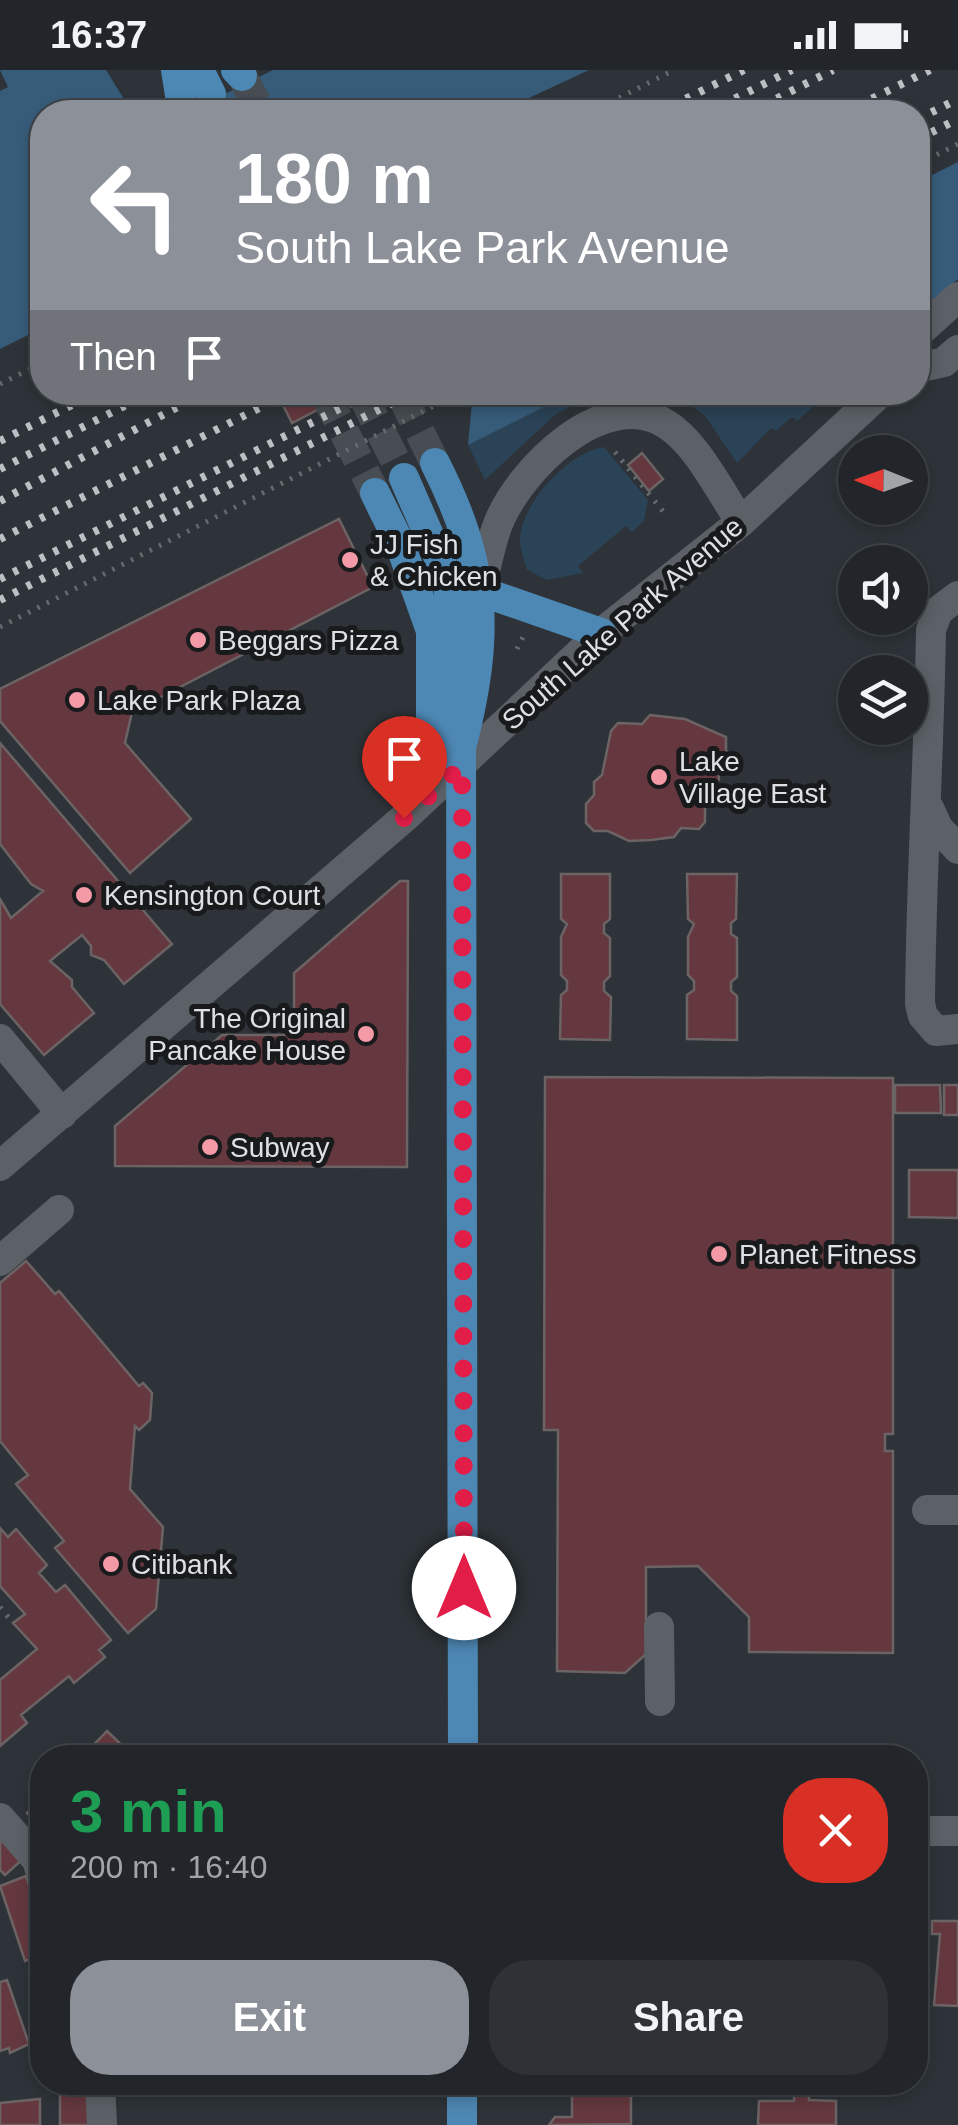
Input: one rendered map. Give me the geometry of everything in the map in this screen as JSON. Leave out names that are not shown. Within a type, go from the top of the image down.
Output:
[{"type":"main road","points":[[176,70],[181,100]]},
{"type":"main road","points":[[436,463],[464,520],[480,591],[478,683],[462,757]]},
{"type":"main road","points":[[404,478],[446,574],[456,641],[462,757],[463,1745]]},
{"type":"main road","points":[[375,493],[400,544],[431,631],[431,725],[462,757]]},
{"type":"main road","points":[[480,591],[602,634]]},
{"type":"main road","points":[[462,2095],[462,2125]]},
{"type":"street","points":[[930,322],[958,297]]},
{"type":"street","points":[[930,365],[944,362],[958,350]]},
{"type":"street","name":"South Lake Park Avenue","points":[[0,1166],[602,634],[741,522],[867,405]]},
{"type":"street","points":[[480,591],[498,522],[525,479],[564,440],[616,414],[639,414],[667,424],[741,522]]},
{"type":"street","points":[[952,598],[931,630],[929,808],[921,848],[920,1004],[923,1016],[936,1032],[958,1029]]},
{"type":"street","points":[[929,808],[938,828],[958,849]]},
{"type":"street","points":[[0,1039],[62,1114]]},
{"type":"street","points":[[0,1261],[59,1210]]},
{"type":"street","points":[[926,1510],[958,1510]]},
{"type":"street","points":[[659,1627],[660,1700]]},
{"type":"street","points":[[0,1818],[30,1852]]},
{"type":"street","points":[[928,1831],[958,1832]]},
{"type":"street","points":[[101,2095],[102,2125]]},
{"type":"path","points":[[615,100],[674,70]]},
{"type":"path","points":[[930,158],[958,144]]},
{"type":"path","points":[[0,384],[30,369]]},
{"type":"path","points":[[0,627],[438,405]]},
{"type":"path","points":[[615,452],[666,516]]},
{"type":"path","points":[[521,663],[524,633]]},
{"type":"path","points":[[0,1608],[13,1623]]},
{"type":"shaded area","points":[[0,70],[106,70],[125,100],[30,100],[30,334],[0,349],[0,91],[8,87]]},
{"type":"shaded area","points":[[273,70],[589,70],[525,100],[213,100]]},
{"type":"shaded area","points":[[958,162],[958,279],[930,304],[930,176]]},
{"type":"shaded area","points":[[472,405],[548,405],[468,445]]},
{"type":"shaded area","points":[[548,405],[574,405],[556,414],[485,480],[468,445]]},
{"type":"shaded area","points":[[691,405],[815,405],[797,421],[792,417],[776,431],[771,428],[737,463],[705,416]]},
{"type":"shaded area","points":[[604,447],[648,500],[644,521],[632,532],[626,526],[578,566],[583,573],[547,580],[527,570],[520,538],[529,509],[563,468]]},
{"type":"building","points":[[283,405],[327,405],[292,423]]},
{"type":"building","points":[[642,453],[663,479],[649,491],[628,465]]},
{"type":"building","name":"Lake Park Plaza","points":[[339,519],[373,587],[132,712],[125,743],[191,819],[130,873],[0,721],[0,689]]},
{"type":"building","name":"Lake Village East","points":[[650,715],[685,719],[726,737],[726,757],[718,767],[719,779],[705,804],[705,822],[699,829],[681,828],[674,837],[651,840],[629,841],[608,831],[594,831],[586,823],[586,804],[594,795],[594,782],[602,775],[611,731],[618,723],[642,724]]},
{"type":"building","name":"Kensington Court","points":[[0,743],[172,944],[124,984],[104,960],[91,955],[91,946],[82,935],[50,961],[72,980],[72,987],[94,1013],[44,1055],[0,1004],[0,899],[11,918],[43,891],[31,884],[0,844]]},
{"type":"building","points":[[561,874],[610,874],[610,919],[604,924],[604,933],[610,938],[610,976],[604,982],[604,991],[611,997],[610,1040],[560,1039],[561,995],[567,990],[567,981],[561,975],[561,937],[567,924],[561,919]]},
{"type":"building","points":[[687,874],[737,874],[736,919],[731,923],[731,934],[737,938],[737,977],[731,982],[731,991],[737,996],[737,1040],[687,1039],[687,995],[694,990],[694,981],[688,975],[688,937],[694,924],[688,919]]},
{"type":"building","points":[[400,881],[408,881],[407,1167],[115,1166],[115,1126],[222,1035],[294,1035],[294,973]]},
{"type":"building","name":"Planet Fitness","points":[[545,1077],[893,1078],[893,1434],[885,1434],[885,1451],[893,1451],[893,1653],[749,1652],[749,1617],[698,1566],[646,1567],[646,1654],[625,1673],[557,1671],[558,1430],[544,1430]]},
{"type":"building","points":[[895,1085],[940,1085],[941,1113],[895,1113]]},
{"type":"building","points":[[944,1085],[958,1085],[958,1115],[944,1115]]},
{"type":"building","points":[[909,1170],[958,1170],[958,1218],[909,1217]]},
{"type":"building","points":[[26,1261],[55,1294],[59,1291],[139,1386],[143,1383],[152,1393],[150,1420],[139,1430],[135,1426],[130,1489],[163,1527],[156,1609],[128,1633],[55,1548],[64,1541],[16,1484],[28,1475],[0,1441],[0,1283]]},
{"type":"building","points":[[0,1528],[8,1537],[16,1529],[47,1565],[39,1573],[56,1592],[65,1585],[111,1640],[99,1650],[105,1657],[74,1683],[69,1676],[21,1715],[27,1723],[0,1746],[0,1680],[37,1649],[13,1623],[25,1614],[0,1586]]},
{"type":"building","points":[[107,1731],[122,1745],[94,1745]]},
{"type":"building","points":[[0,1835],[22,1860],[5,1875],[0,1870]]},
{"type":"building","points":[[26,1876],[30,1888],[30,1959],[25,1961],[0,1886]]},
{"type":"building","points":[[932,1921],[958,1921],[958,2006],[934,2005],[940,1934],[932,1934]]},
{"type":"building","points":[[7,1980],[29,2044],[10,2053],[9,2048],[0,2051],[0,1982]]},
{"type":"building","points":[[60,2095],[89,2095],[89,2125],[60,2125]]},
{"type":"building","points":[[572,2095],[631,2095],[631,2124],[549,2125],[555,2117],[572,2117]]},
{"type":"building","points":[[794,2095],[809,2095],[809,2100],[836,2101],[836,2125],[758,2125],[759,2101],[794,2101]]},
{"type":"building","points":[[40,2099],[40,2125],[0,2125],[0,2103]]},
{"type":"tunnel","points":[[242,76],[255,100]]},
{"type":"tunnel","points":[[331,405],[375,493]]},
{"type":"tunnel","points":[[368,405],[404,478]]},
{"type":"tunnel","points":[[406,405],[435,463]]},
{"type":"railway","points":[[683,100],[744,70]]},
{"type":"railway","points":[[732,100],[792,70]]},
{"type":"railway","points":[[774,100],[833,70]]},
{"type":"railway","points":[[869,100],[930,70]]},
{"type":"railway","points":[[930,113],[958,99]]},
{"type":"railway","points":[[930,133],[958,119]]},
{"type":"railway","points":[[0,441],[72,405]]},
{"type":"railway","points":[[0,469],[126,405]]},
{"type":"railway","points":[[0,501],[181,405]]},
{"type":"railway","points":[[0,539],[265,405]]},
{"type":"railway","points":[[0,579],[347,405]]},
{"type":"railway","points":[[0,600],[388,405]]},
{"type":"place","name":"JJ Fish & Chicken","points":[[350,560]]},
{"type":"place","name":"Beggars Pizza","points":[[198,640]]},
{"type":"place","name":"Lake Park Plaza","points":[[77,700]]},
{"type":"place","name":"Lake Village East","points":[[659,777]]},
{"type":"place","name":"Kensington Court","points":[[84,895]]},
{"type":"place","name":"The Original Pancake House","points":[[366,1034]]},
{"type":"place","name":"Subway","points":[[210,1147]]},
{"type":"place","name":"Planet Fitness","points":[[719,1254]]},
{"type":"place","name":"Citibank","points":[[111,1564]]},
{"type":"route","points":[[404,818],[462,766],[464,1588]]}]
